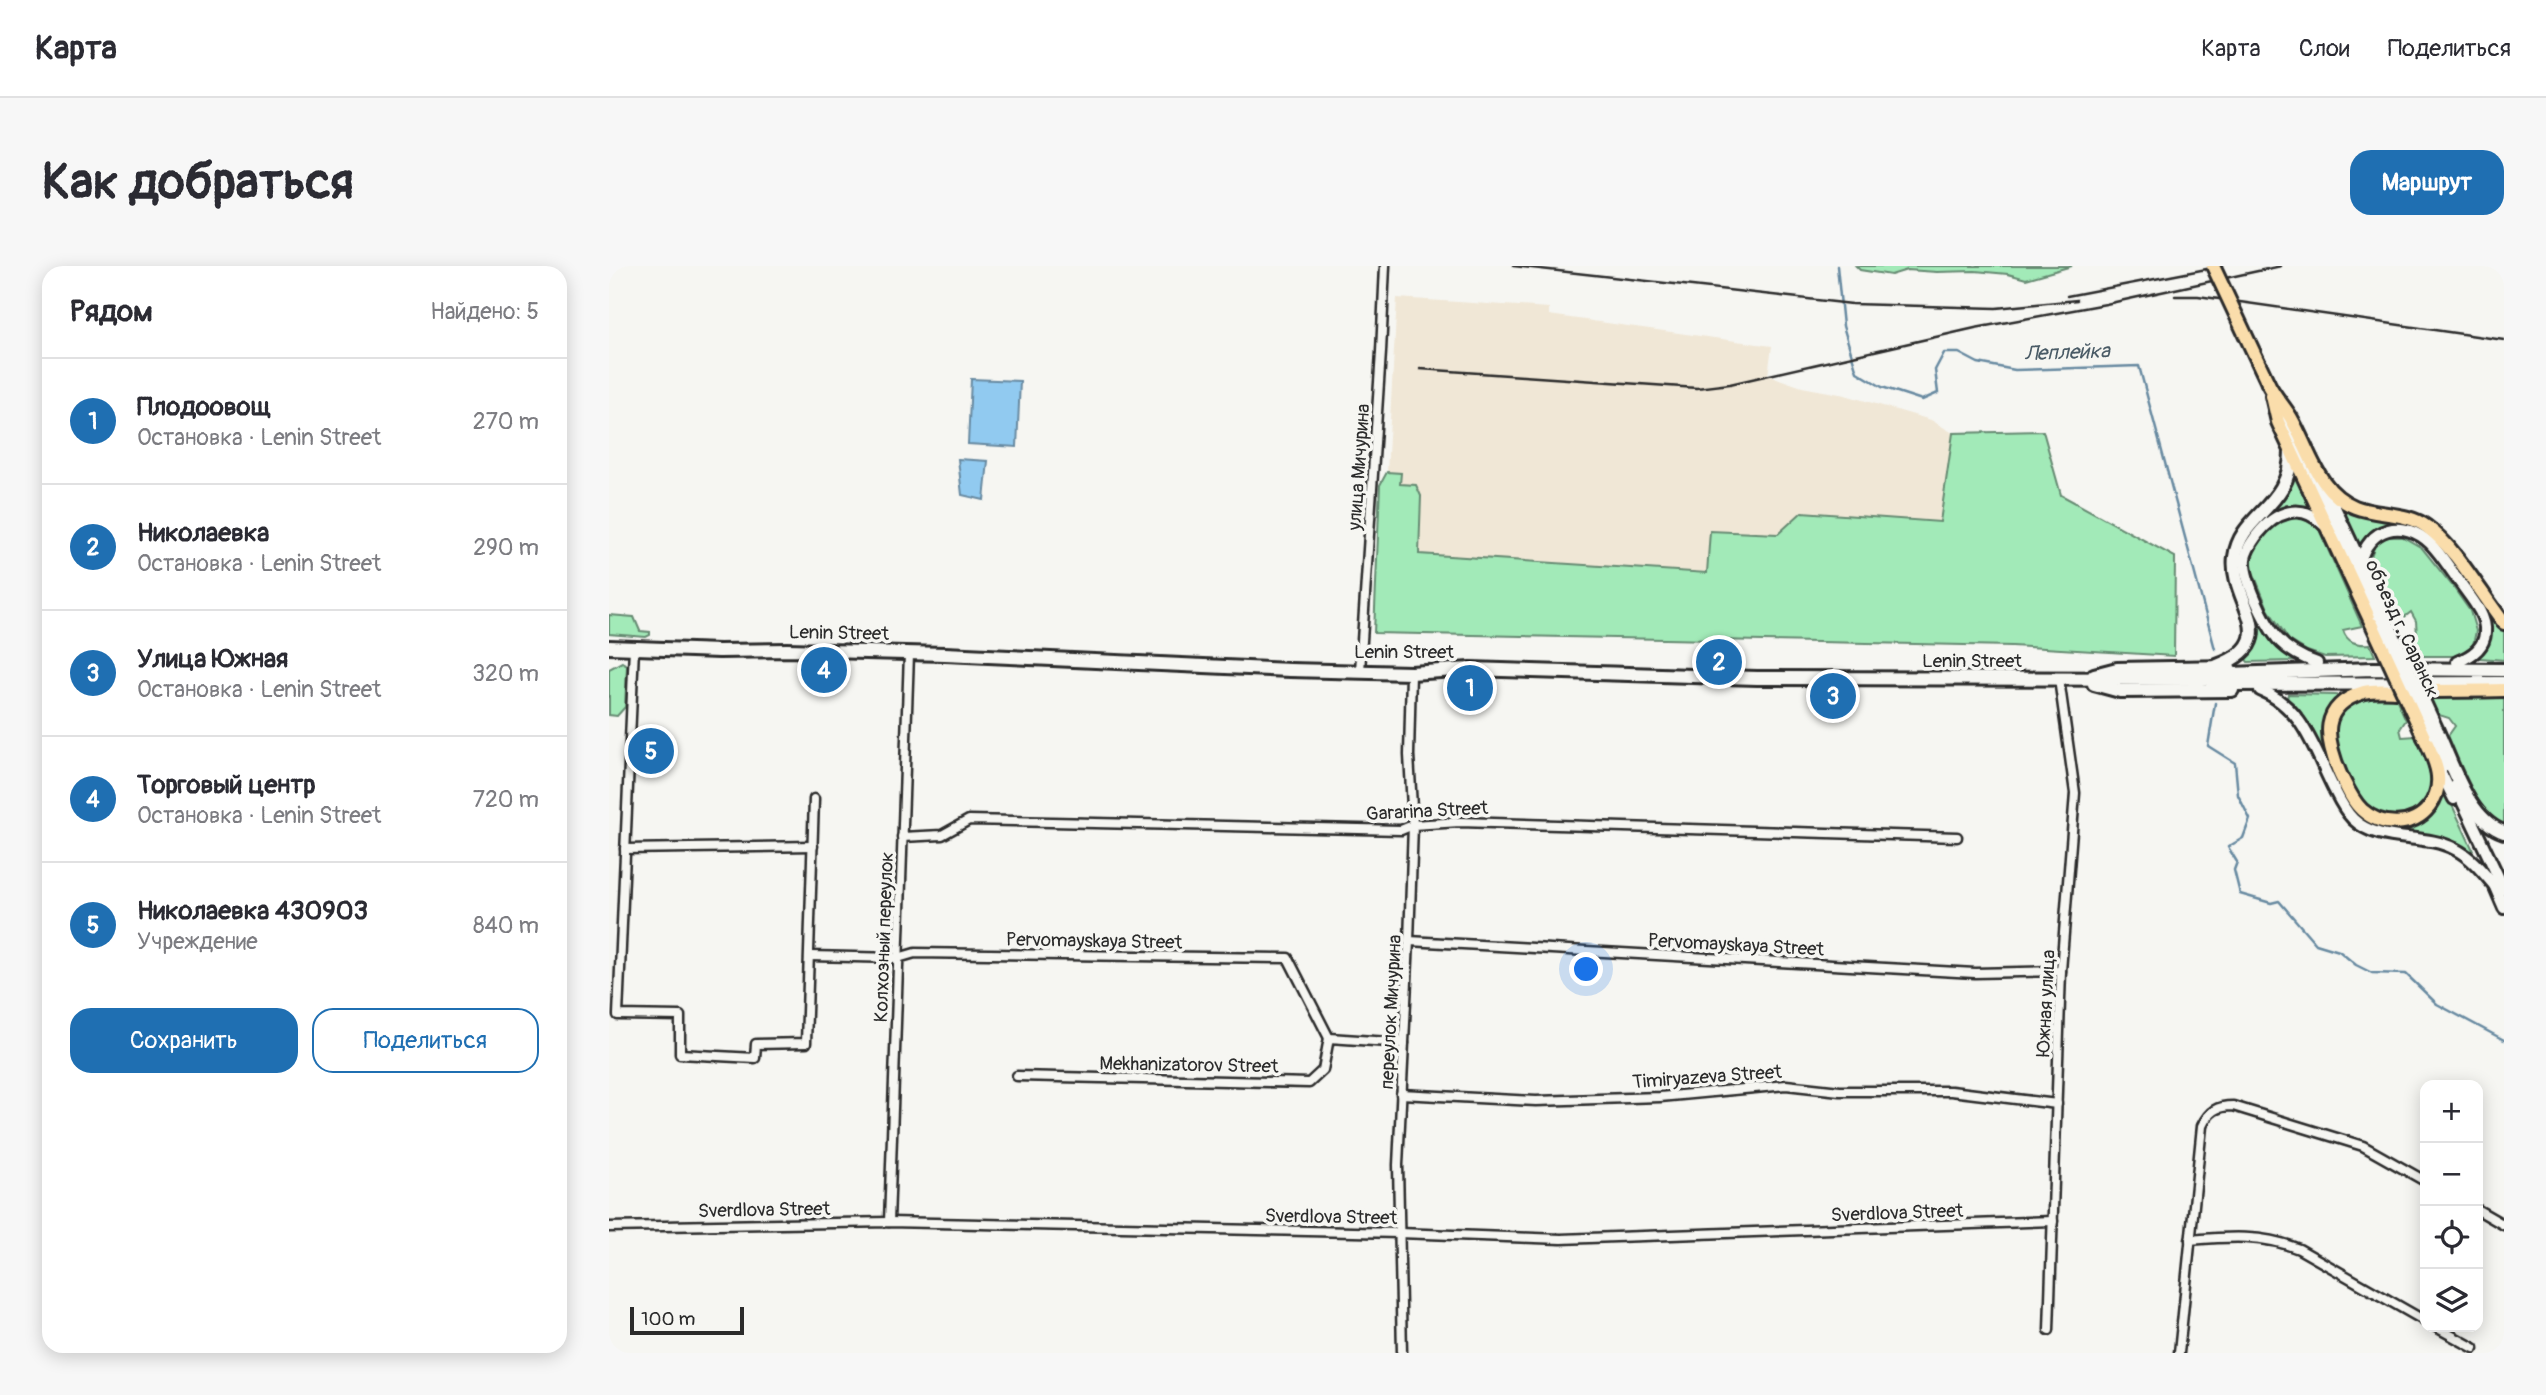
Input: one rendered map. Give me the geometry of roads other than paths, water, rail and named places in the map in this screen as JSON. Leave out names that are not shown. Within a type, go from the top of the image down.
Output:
[{"type":"main road","points":[[2213,266],[2269,386],[2291,417],[2360,563],[2378,620]]},
{"type":"main road","points":[[2269,386],[2278,422],[2327,528],[2378,620],[2431,733],[2483,821],[2504,832]]},
{"type":"main road","points":[[2212,668],[2236,657],[2250,642],[2253,624],[2235,574],[2234,558],[2242,537],[2287,481],[2291,450]]},
{"type":"main road","points":[[2321,480],[2340,499],[2353,506],[2417,520],[2434,531],[2504,623]]},
{"type":"main road","name":"Lenin Street","points":[[609,647],[909,653],[1411,673],[1470,669],[1757,678],[2201,679]]},
{"type":"main road","points":[[2066,679],[2117,669],[2318,663],[2504,664]]},
{"type":"main road","points":[[2201,679],[2229,674],[2360,669],[2504,670]]},
{"type":"main road","points":[[2066,679],[2120,691],[2504,689]]},
{"type":"main road","points":[[2201,679],[2230,684],[2504,689]]},
{"type":"main road","points":[[2367,691],[2340,705],[2329,724],[2327,735],[2330,751],[2360,809],[2387,823],[2411,820],[2430,805],[2436,793],[2438,767],[2431,733]]},
{"type":"street","name":"улица Мичурина","points":[[1360,671],[1385,266]]},
{"type":"street","name":"объезд г. Саранск","points":[[2269,386],[2378,620]]},
{"type":"street","points":[[2318,663],[2297,654],[2278,639],[2255,597],[2245,561],[2254,539],[2271,520],[2281,514],[2293,510],[2305,511],[2318,518],[2327,528]]},
{"type":"street","points":[[2360,563],[2366,545],[2372,538],[2391,529],[2412,531],[2428,541],[2477,607],[2485,624],[2484,638],[2476,653],[2457,662]]},
{"type":"street","points":[[634,648],[618,1014],[680,1016],[680,1054],[755,1058],[757,1044],[806,1043],[814,799]]},
{"type":"street","name":"Колхозный переулок","points":[[889,1222],[909,653]]},
{"type":"street","name":"переулок Мичурина","points":[[1402,1353],[1398,1165],[1413,825],[1409,755],[1411,673]]},
{"type":"street","name":"Южная улица","points":[[2049,1329],[2061,971],[2075,793],[2066,679]]},
{"type":"street","points":[[2260,690],[2281,701],[2298,718],[2337,795],[2353,819],[2377,832],[2435,842],[2456,849],[2499,887]]},
{"type":"street","points":[[2431,733],[2499,887],[2504,908]]},
{"type":"street","points":[[2438,767],[2499,887]]},
{"type":"street","points":[[2473,807],[2504,874]]},
{"type":"street","name":"Gararina Street","points":[[902,837],[942,835],[969,820],[1401,830],[1413,825],[1459,822],[1957,837]]},
{"type":"street","points":[[625,849],[814,846]]},
{"type":"street","name":"Pervomayskaya Street","points":[[1409,942],[1975,973],[2061,971]]},
{"type":"street","name":"Pervomayskaya Street","points":[[810,956],[898,958],[915,953],[1288,958],[1329,1038]]},
{"type":"street","points":[[1329,1038],[1404,1043]]},
{"type":"street","name":"Mekhanizatorov Street","points":[[1017,1076],[1309,1083],[1323,1070],[1329,1038]]},
{"type":"street","name":"Timiryazeva Street","points":[[1401,1094],[1536,1101],[1660,1097],[1786,1085],[1840,1091],[1951,1091],[2057,1104]]},
{"type":"street","points":[[2179,1353],[2201,1126],[2213,1109],[2233,1106],[2363,1146],[2420,1178]]},
{"type":"street","points":[[2483,1213],[2504,1225]]},
{"type":"street","name":"Sverdlova Street","points":[[609,1227],[889,1222],[1561,1239],[2053,1221]]},
{"type":"street","points":[[2190,1240],[2243,1236],[2282,1242],[2307,1253],[2420,1318]]},
{"type":"street","points":[[2445,1332],[2474,1348]]},
{"type":"water","points":[[971,379],[1020,381],[1017,447],[968,444]]},
{"type":"water","points":[[958,459],[988,461],[984,500],[962,495]]},
{"type":"waterway","name":"Леплейка","points":[[1837,266],[1843,326],[1857,372],[1882,387],[1922,400],[1938,393],[1935,370],[1944,353],[1959,353],[1978,363],[2015,370],[2139,366],[2215,649]]},
{"type":"waterway","name":"Леплейка","points":[[2215,703],[2208,746],[2235,763],[2238,795],[2250,819],[2243,838],[2228,847],[2237,862],[2234,870],[2240,894],[2271,903],[2279,901],[2316,944],[2339,951],[2356,965],[2372,973],[2406,974],[2437,1004],[2504,1040]]},
{"type":"railway","points":[[1513,266],[1852,304],[1996,308],[2077,300]]},
{"type":"railway","points":[[2067,296],[2222,266]]},
{"type":"railway","points":[[1420,369],[1697,388],[1730,384],[1975,328],[2106,304],[2281,266]]},
{"type":"railway","points":[[2175,296],[2198,296],[2504,340]]},
{"type":"place","name":"Николаевка","points":[[1719,662]]},
{"type":"place","name":"Торговый центр","points":[[824,670]]},
{"type":"place","name":"Плодоовощ","points":[[1470,688]]},
{"type":"place","name":"Улица Южная","points":[[1833,696]]},
{"type":"place","name":"Николаевка 430903","points":[[651,751]]}]
